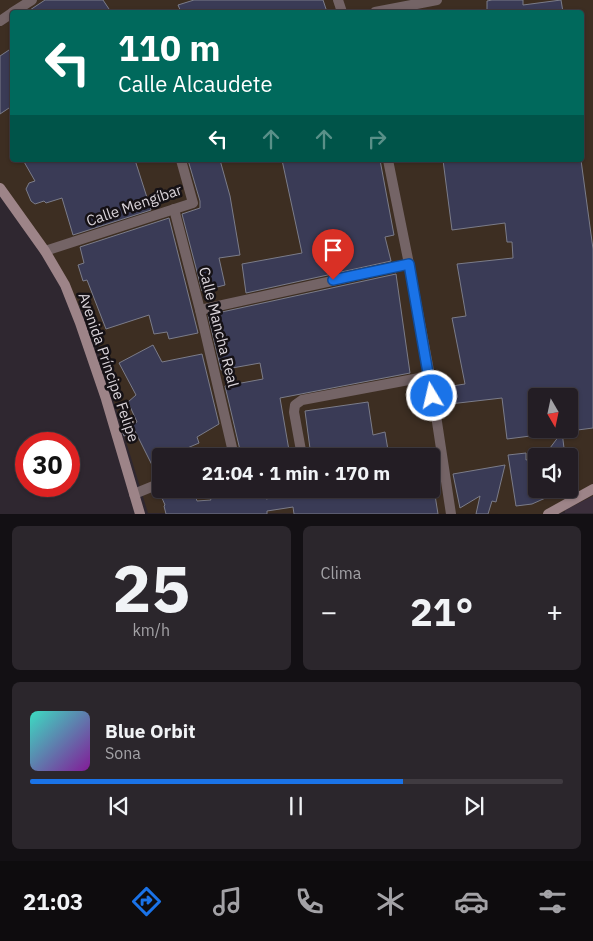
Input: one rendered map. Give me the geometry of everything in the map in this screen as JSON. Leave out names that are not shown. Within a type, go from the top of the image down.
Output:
[{"type":"main road","name":"Avenida Príncipe Felipe","points":[[0,188],[45,251],[65,285],[106,399],[140,514]]},
{"type":"main road","points":[[548,514],[593,489]]},
{"type":"street","points":[[17,10],[32,0]]},
{"type":"street","points":[[385,10],[436,0]]},
{"type":"street","name":"Calle Mengíbar","points":[[45,251],[193,203],[182,162]]},
{"type":"street","points":[[388,162],[430,376],[435,448]]},
{"type":"street","name":"Calle Mancha Real","points":[[174,209],[200,310],[227,448]]},
{"type":"street","points":[[200,310],[409,264]]},
{"type":"street","points":[[301,448],[294,412],[296,405],[302,400],[430,376]]},
{"type":"street","points":[[440,470],[452,514]]},
{"type":"street","points":[[134,494],[152,487]]},
{"type":"shaded area","points":[[0,0],[593,0],[593,496],[559,514],[148,513],[90,324],[45,251],[0,187]]},
{"type":"shaded area","points":[[593,496],[593,513],[565,513],[565,510]]},
{"type":"building","points":[[45,0],[103,0],[110,10],[30,10]]},
{"type":"building","points":[[194,0],[323,0],[326,10],[180,10],[178,5]]},
{"type":"building","points":[[523,0],[523,5],[561,0],[563,10],[487,10],[487,1]]},
{"type":"building","points":[[10,49],[10,107],[0,114],[0,56]]},
{"type":"building","points":[[24,162],[136,162],[151,210],[73,235],[62,198],[46,203],[44,201],[35,204],[31,201],[26,189],[29,183],[35,181]]},
{"type":"building","points":[[189,162],[221,162],[230,196],[240,255],[219,258],[225,285],[202,291],[182,214],[200,208],[200,201]]},
{"type":"building","points":[[282,162],[380,162],[394,235],[385,237],[391,261],[246,293],[242,264],[302,253]]},
{"type":"building","points":[[443,162],[581,162],[593,249],[593,428],[578,430],[578,388],[528,388],[528,436],[507,439],[502,398],[441,405],[439,388],[465,384],[452,318],[466,316],[457,264],[513,258],[512,242],[507,242],[505,223],[452,230]]},
{"type":"building","points":[[169,218],[198,333],[169,339],[167,332],[154,334],[149,315],[106,329],[87,280],[83,281],[78,265],[84,263],[80,247]]},
{"type":"building","points":[[396,274],[410,373],[280,398],[289,448],[240,448],[225,386],[263,379],[260,363],[221,370],[208,315]]},
{"type":"building","points":[[153,345],[162,362],[202,354],[219,424],[197,437],[199,443],[187,448],[152,448],[152,465],[135,431],[124,436],[122,430],[137,422],[128,402],[136,395],[119,363]]},
{"type":"building","points":[[368,402],[373,435],[385,432],[388,448],[310,448],[305,411]]},
{"type":"building","points":[[558,438],[563,438],[564,448],[550,448]]},
{"type":"building","points":[[526,453],[526,460],[528,460],[528,498],[546,498],[532,504],[516,506],[508,455]]},
{"type":"building","points":[[505,465],[496,502],[492,501],[488,514],[476,514],[480,496],[460,508],[453,474]]},
{"type":"building","points":[[162,498],[196,498],[197,501],[211,500],[210,498],[435,498],[438,514],[294,514],[293,507],[267,511],[267,514],[166,514]]},
{"type":"route","points":[[333,280],[409,264],[432,396]]}]
